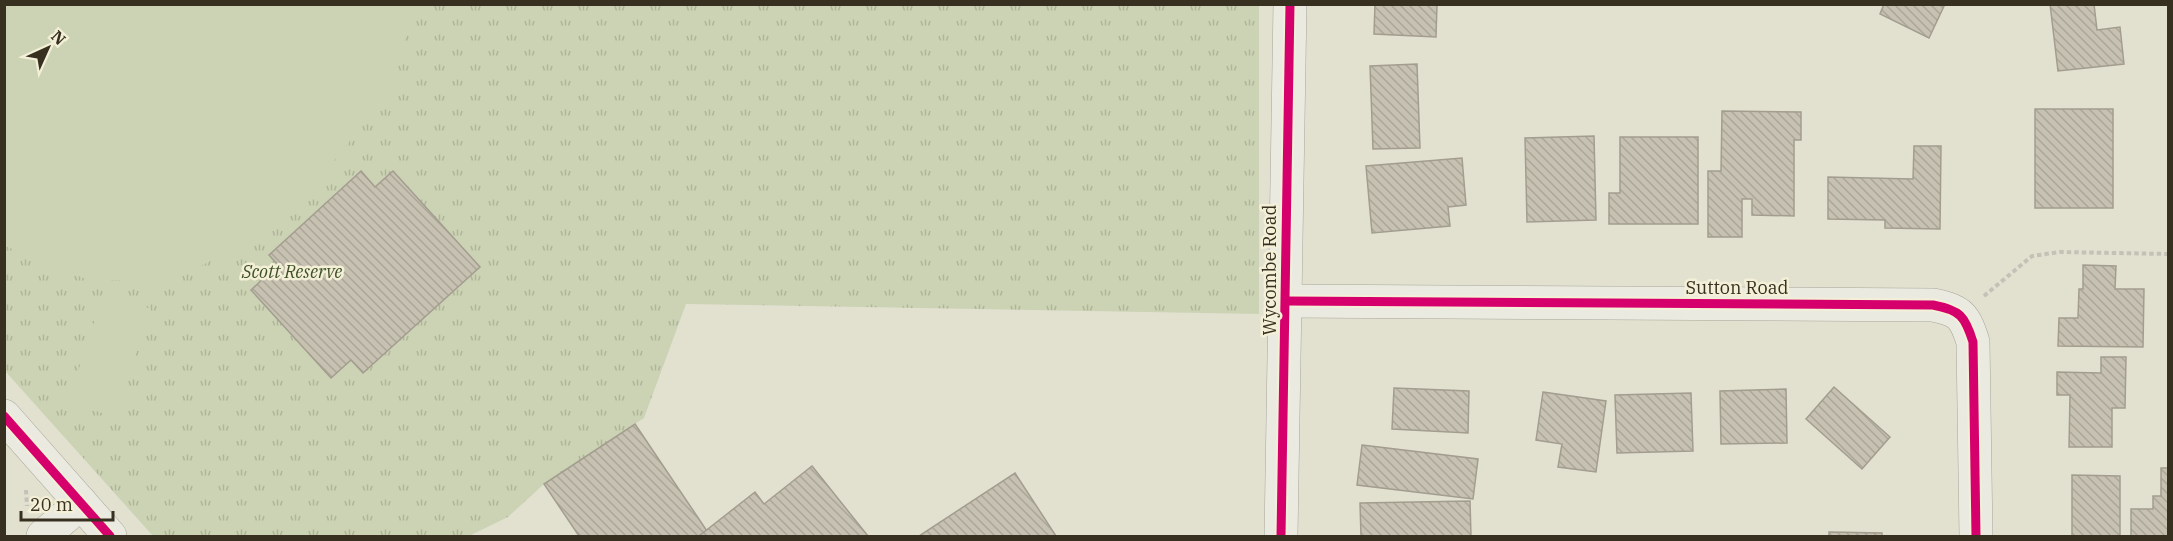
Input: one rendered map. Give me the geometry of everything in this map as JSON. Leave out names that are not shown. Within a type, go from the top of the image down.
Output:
[{"type":"street","name":"Wycombe Road","points":[[1281,537],[1290,4]]},
{"type":"street","name":"Sutton Road","points":[[1286,301],[1933,305],[1952,309],[1961,316]]},
{"type":"street","points":[[1961,316],[1968,325],[1973,342],[1976,537]]},
{"type":"street","points":[[4,416],[110,537]]},
{"type":"street","points":[[34,526],[81,503]]},
{"type":"path","points":[[1961,316],[2032,256],[2060,252],[2169,254]]},
{"type":"path","points":[[25,485],[34,526]]},
{"type":"green space","name":"Scott Reserve","points":[[4,5],[1259,5],[1259,314],[686,304],[644,418],[544,484],[508,517],[469,536],[153,536],[5,371]]},
{"type":"green space","points":[[4,5],[415,5],[388,93],[326,171],[245,244],[168,282],[86,279],[5,246]]},
{"type":"green space","points":[[104,292],[151,309],[115,417],[68,402]]},
{"type":"building","points":[[1375,4],[1437,4],[1436,37],[1374,34]]},
{"type":"building","points":[[1884,4],[1945,4],[1929,38],[1880,14]]},
{"type":"building","points":[[2050,4],[2094,4],[2097,30],[2120,27],[2124,64],[2058,71]]},
{"type":"building","points":[[1417,64],[1420,148],[1373,149],[1370,66]]},
{"type":"building","points":[[2035,109],[2113,109],[2113,208],[2035,208]]},
{"type":"building","points":[[1722,111],[1801,112],[1801,140],[1794,140],[1794,216],[1752,215],[1752,199],[1742,199],[1742,237],[1708,237],[1708,171],[1721,171]]},
{"type":"building","points":[[1594,136],[1596,220],[1527,222],[1525,138]]},
{"type":"building","points":[[1620,137],[1698,137],[1698,224],[1609,224],[1609,193],[1620,193]]},
{"type":"building","points":[[1914,146],[1941,146],[1940,229],[1885,228],[1885,220],[1828,219],[1828,177],[1913,179]]},
{"type":"building","points":[[1462,158],[1466,205],[1448,207],[1450,226],[1372,233],[1366,166]]},
{"type":"building","points":[[361,171],[375,187],[393,171],[480,267],[363,373],[351,360],[331,378],[251,290],[278,265],[269,255]]},
{"type":"building","points":[[2083,265],[2116,266],[2115,289],[2144,289],[2143,347],[2058,346],[2059,318],[2078,318],[2079,289],[2083,289]]},
{"type":"building","points":[[2101,357],[2126,357],[2125,408],[2112,408],[2112,447],[2069,447],[2070,395],[2057,395],[2057,372],[2101,373]]},
{"type":"building","points":[[1834,387],[1890,437],[1862,469],[1806,419]]},
{"type":"building","points":[[1394,388],[1469,391],[1468,433],[1392,429]]},
{"type":"building","points":[[1786,389],[1787,443],[1721,444],[1720,391]]},
{"type":"building","points":[[1543,392],[1606,401],[1596,472],[1558,467],[1562,444],[1536,440]]},
{"type":"building","points":[[1691,393],[1693,451],[1617,453],[1615,395]]},
{"type":"building","points":[[635,424],[707,531],[699,536],[579,536],[544,484]]},
{"type":"building","points":[[1362,445],[1478,459],[1473,499],[1357,485]]},
{"type":"building","points":[[812,466],[868,536],[699,536],[755,492],[764,504]]},
{"type":"building","points":[[2161,468],[2168,468],[2168,536],[2131,536],[2131,509],[2153,509],[2153,496],[2161,496]]},
{"type":"building","points":[[1015,473],[1056,536],[919,536]]},
{"type":"building","points":[[2072,475],[2120,476],[2120,536],[2072,536]]},
{"type":"building","points":[[1470,501],[1471,536],[1361,536],[1360,503]]},
{"type":"building","points":[[1829,532],[1882,533],[1882,536],[1829,536]]},
{"type":"cycle path","points":[[1281,536],[1290,4]]},
{"type":"cycle path","points":[[1286,301],[1933,305],[1950,309],[1964,320],[1973,342],[1976,536]]},
{"type":"cycle path","points":[[4,416],[110,536]]}]
